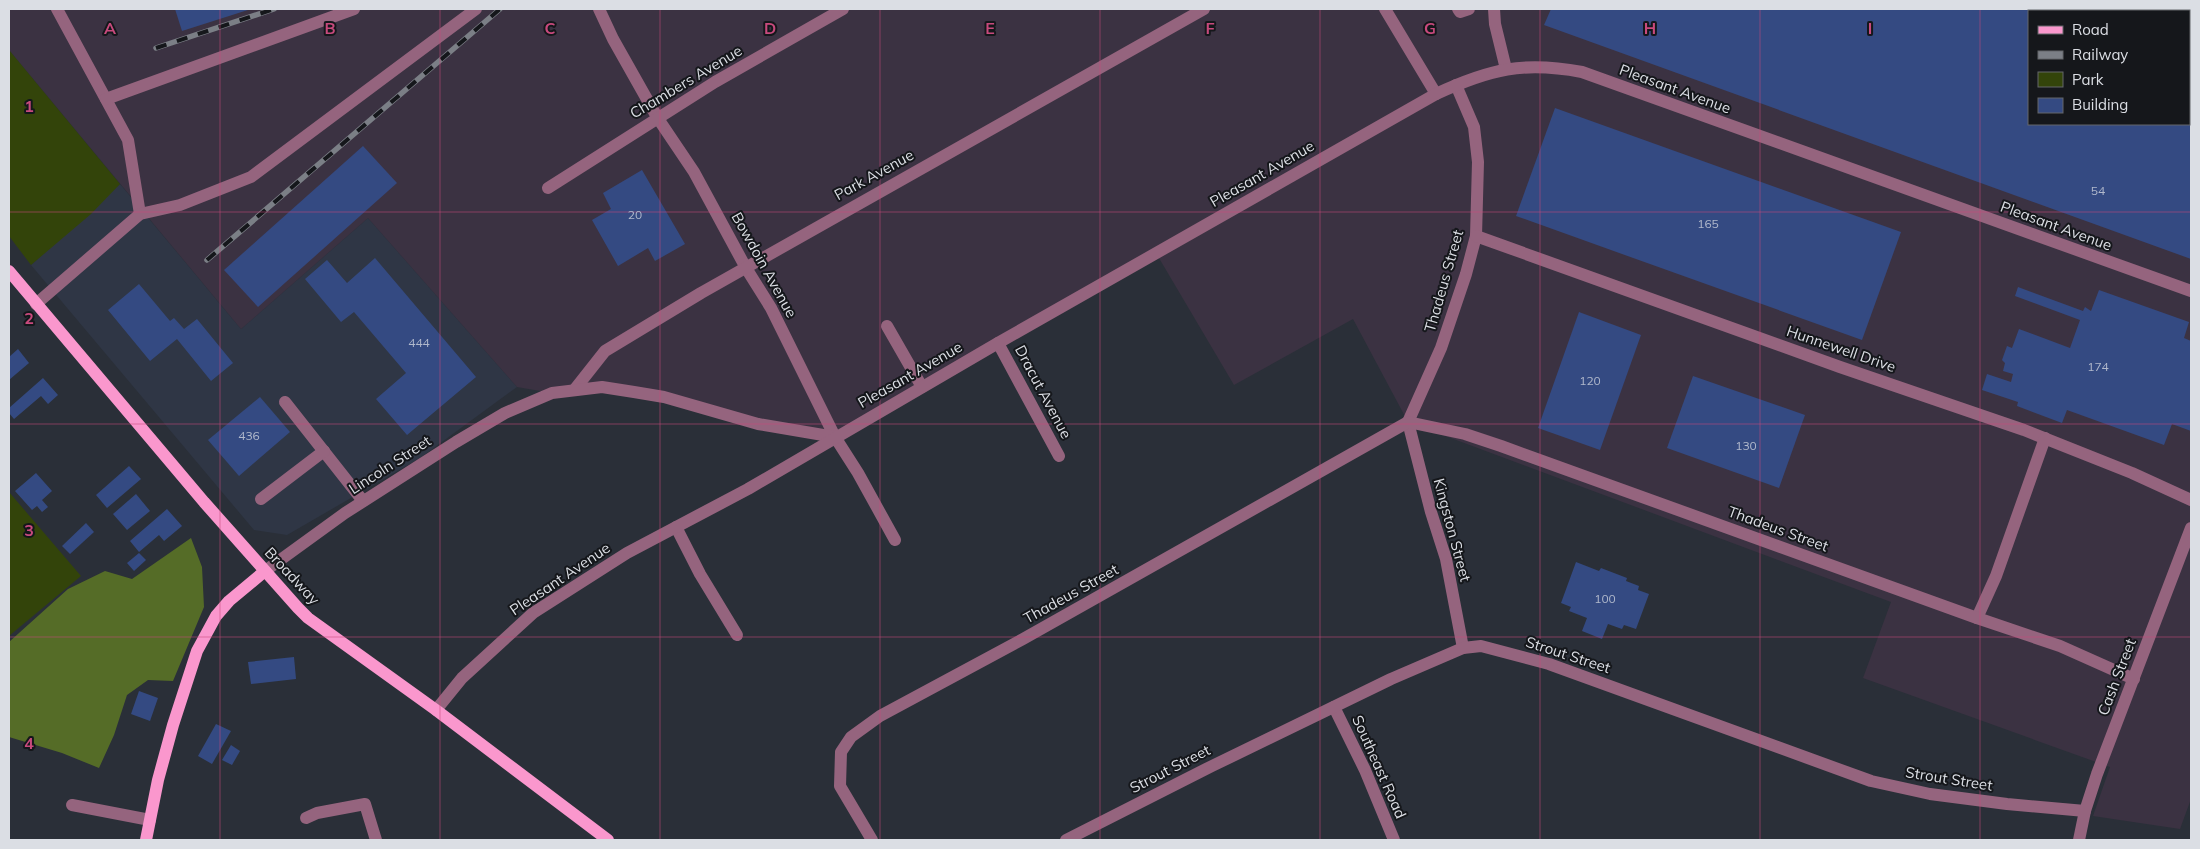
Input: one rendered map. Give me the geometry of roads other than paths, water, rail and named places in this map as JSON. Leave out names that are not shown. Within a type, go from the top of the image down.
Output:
[{"type":"main road","name":"Broadway","points":[[9,272],[265,571],[308,618],[436,710],[608,840]]},
{"type":"main road","name":"Lincoln Street","points":[[146,840],[173,724],[197,651],[216,616],[229,601],[265,571]]},
{"type":"street","points":[[56,9],[128,140],[140,214]]},
{"type":"street","points":[[106,99],[354,9]]},
{"type":"street","points":[[36,304],[140,214],[180,205],[251,177],[476,9]]},
{"type":"street","name":"Bowdoin Avenue","points":[[599,9],[612,39],[658,117],[694,172],[746,268],[771,308],[835,437],[858,473],[895,540]]},
{"type":"street","name":"Chambers Avenue","points":[[548,188],[658,117],[843,9]]},
{"type":"street","name":"Park Avenue","points":[[575,388],[604,351],[746,268],[1204,9]]},
{"type":"street","points":[[1385,9],[1436,94]]},
{"type":"street","points":[[1458,9],[1460,12],[1469,9]]},
{"type":"street","points":[[1494,9],[1495,24],[1506,69]]},
{"type":"street","name":"Pleasant Avenue","points":[[436,710],[462,678],[533,613],[627,553],[748,489],[998,342],[1436,94],[1471,78],[1506,69],[1553,67],[1582,72],[2191,291]]},
{"type":"street","name":"Thadeus Street","points":[[872,840],[840,786],[840,752],[851,737],[880,716],[1024,639],[1408,422],[1441,348],[1466,274],[1476,236],[1478,162],[1475,136],[1470,116],[1456,85]]},
{"type":"street","name":"Hunnewell Drive","points":[[1476,236],[2045,438],[2132,473],[2191,500]]},
{"type":"street","points":[[887,326],[922,386]]},
{"type":"street","name":"Dracut Avenue","points":[[998,342],[1060,456]]},
{"type":"street","name":"Lincoln Street","points":[[265,571],[363,501],[504,413],[552,393],[575,388],[602,387],[664,397],[758,424],[835,437]]},
{"type":"street","points":[[285,402],[363,501]]},
{"type":"street","name":"Thadeus Street","points":[[1408,422],[1465,434],[1501,446],[2060,646],[2134,679]]},
{"type":"street","name":"Kingston Street","points":[[1408,422],[1430,512],[1446,559],[1463,648]]},
{"type":"street","points":[[1978,618],[1996,576],[2045,438]]},
{"type":"street","points":[[260,499],[324,451]]},
{"type":"street","points":[[676,527],[700,574],[737,635]]},
{"type":"street","name":"Cash Street","points":[[2079,840],[2085,811],[2097,774],[2191,528]]},
{"type":"street","name":"Strout Street","points":[[1066,840],[1391,679],[1463,648],[1480,646],[1549,664],[1871,782],[1930,794],[2007,804],[2085,811]]},
{"type":"street","name":"Southeast Road","points":[[1334,708],[1365,770],[1394,840]]},
{"type":"street","points":[[306,818],[317,813],[365,804],[376,840]]},
{"type":"street","points":[[72,805],[150,820]]},
{"type":"railway","points":[[156,48],[274,9]]},
{"type":"railway","points":[[207,260],[500,9]]}]
